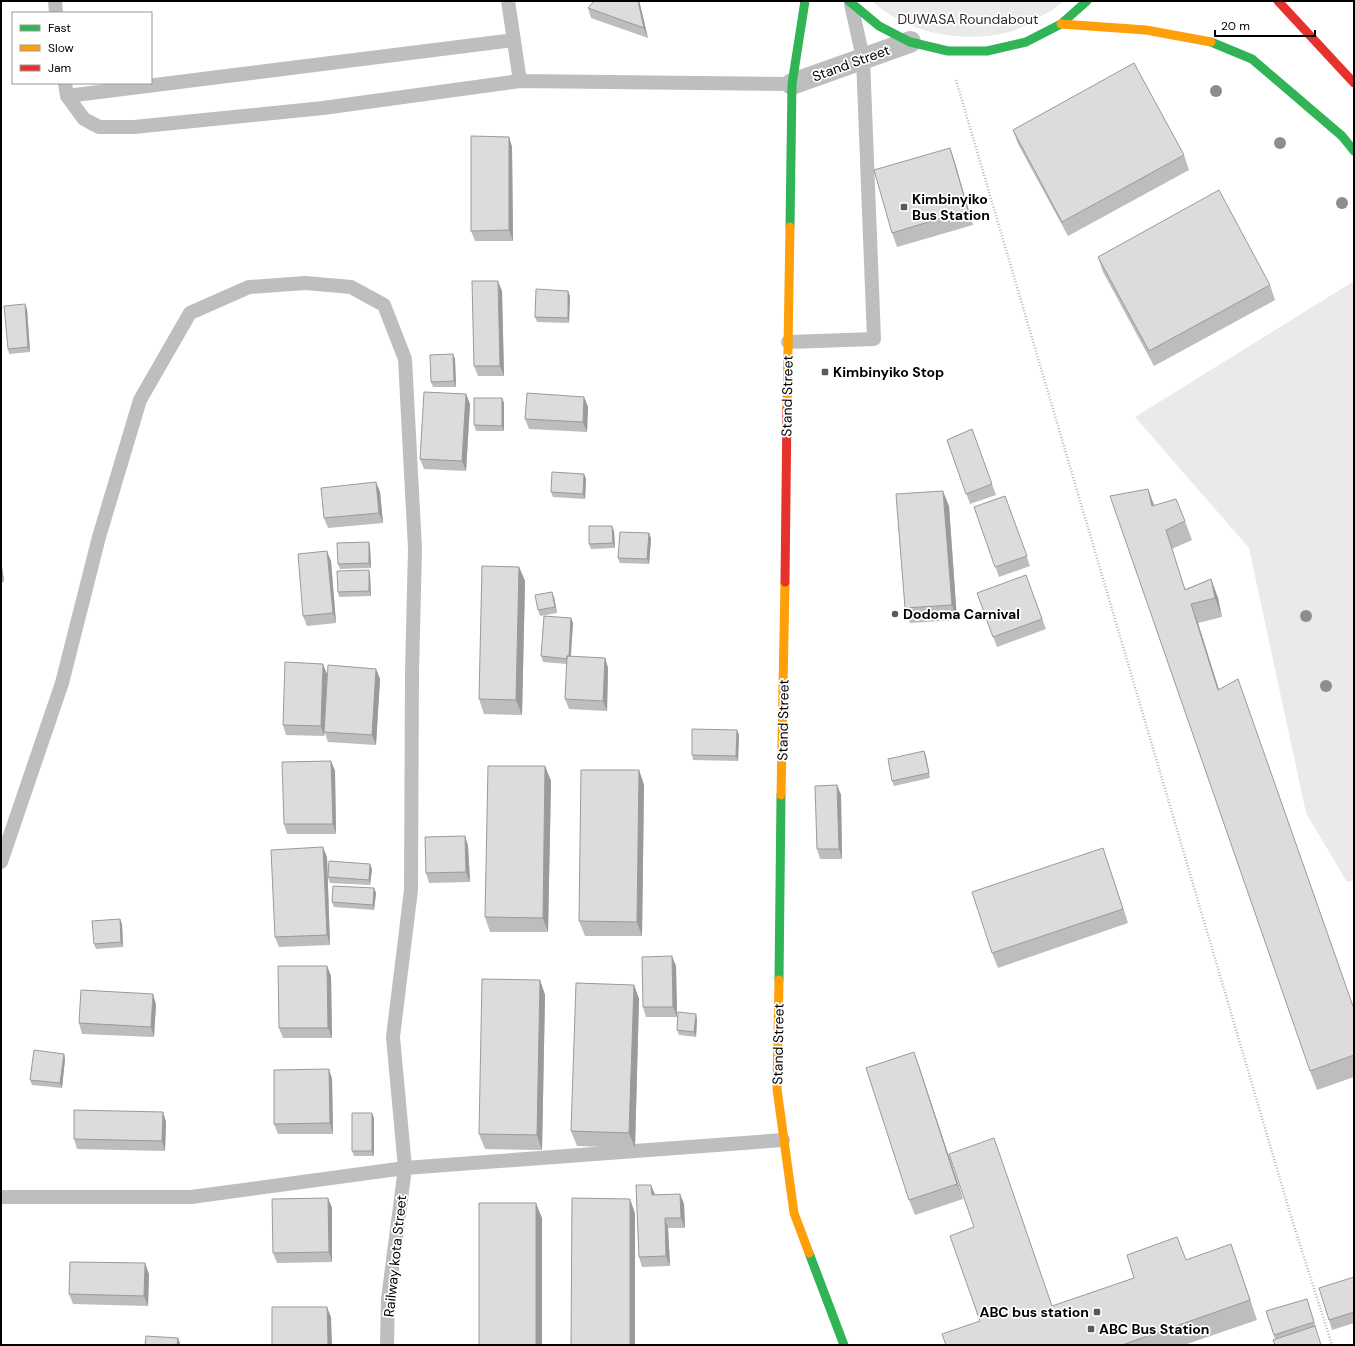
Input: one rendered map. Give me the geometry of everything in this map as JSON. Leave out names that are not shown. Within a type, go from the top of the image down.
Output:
[{"type":"main road","name":"Stand Street","points":[[804,1],[792,84],[777,1088],[794,1213],[844,1345]]},
{"type":"main road","points":[[850,2],[879,26],[910,42],[948,51],[987,51],[1026,42],[1061,24],[1087,1]]},
{"type":"main road","points":[[1278,1],[1354,83]]},
{"type":"main road","points":[[1061,24],[1146,30],[1208,41],[1252,59],[1342,136],[1354,151]]},
{"type":"street","name":"Stand Street","points":[[792,84],[910,42]]},
{"type":"lane","points":[[54,1],[56,12]]},
{"type":"lane","points":[[508,1],[520,81]]},
{"type":"lane","points":[[788,342],[874,339],[863,58],[850,2]]},
{"type":"lane","points":[[152,80],[514,40]]},
{"type":"lane","points":[[112,84],[66,89],[84,119],[99,127],[134,127],[323,108],[520,81],[792,84]]},
{"type":"lane","name":"Railway kota Street","points":[[1,862],[62,683],[99,537],[140,400],[190,313],[249,286],[305,283],[351,287],[384,305],[405,359],[415,549],[412,672],[411,890],[393,1037],[405,1168],[388,1299],[387,1345]]},
{"type":"lane","points":[[1,1197],[191,1197],[405,1168],[783,1140]]},
{"type":"path","points":[[948,51],[1288,1205],[1332,1345]]},
{"type":"green space","name":"DUWASA Roundabout","points":[[872,1],[1063,1],[1051,11],[1016,30],[979,37],[940,34],[921,29],[886,13]]},
{"type":"green space","points":[[1354,281],[1354,880],[1347,882],[1306,813],[1249,548],[1135,417]]},
{"type":"building","points":[[594,1],[638,1],[644,28],[588,8]]},
{"type":"building","points":[[1134,63],[1184,155],[1062,222],[1013,130]]},
{"type":"building","points":[[471,136],[509,137],[509,230],[471,231]]},
{"type":"building","points":[[950,148],[968,210],[892,233],[874,170]]},
{"type":"building","points":[[1219,190],[1270,285],[1149,351],[1098,257]]},
{"type":"building","points":[[472,281],[498,281],[500,366],[474,366]]},
{"type":"building","points":[[536,289],[568,291],[568,318],[535,317]]},
{"type":"building","points":[[25,304],[28,347],[8,349],[4,306]]},
{"type":"building","points":[[453,354],[454,381],[431,382],[430,355]]},
{"type":"building","points":[[424,392],[466,394],[462,461],[420,459]]},
{"type":"building","points":[[527,393],[584,397],[583,422],[525,419]]},
{"type":"building","points":[[474,398],[502,398],[502,426],[474,425]]},
{"type":"building","points":[[972,429],[992,484],[966,494],[947,440]]},
{"type":"building","points":[[552,472],[584,474],[583,494],[551,492]]},
{"type":"building","points":[[376,482],[379,513],[324,518],[321,488]]},
{"type":"building","points":[[1148,489],[1152,506],[1176,499],[1185,521],[1166,530],[1185,590],[1211,579],[1215,598],[1191,604],[1218,690],[1238,679],[1354,1009],[1354,1055],[1310,1071],[1110,496]]},
{"type":"building","points":[[943,491],[952,605],[905,608],[896,494]]},
{"type":"building","points":[[1005,496],[1027,556],[995,567],[974,507]]},
{"type":"building","points":[[589,526],[612,526],[613,543],[589,544]]},
{"type":"building","points":[[620,532],[649,533],[647,559],[618,558]]},
{"type":"building","points":[[369,542],[369,563],[338,564],[337,543]]},
{"type":"building","points":[[327,551],[333,613],[303,616],[298,554]]},
{"type":"building","points":[[482,566],[519,567],[516,700],[479,699]]},
{"type":"building","points":[[369,570],[369,591],[338,592],[337,571]]},
{"type":"building","points":[[1026,575],[1042,619],[993,637],[977,593]]},
{"type":"building","points":[[552,592],[555,607],[538,610],[535,595]]},
{"type":"building","points":[[544,616],[571,618],[569,656],[567,656],[567,659],[541,656]]},
{"type":"building","points":[[567,656],[605,658],[603,701],[565,699]]},
{"type":"building","points":[[285,662],[323,664],[321,726],[283,725]]},
{"type":"building","points":[[328,665],[376,669],[372,735],[324,732]]},
{"type":"building","points":[[692,729],[737,730],[736,756],[692,755]]},
{"type":"building","points":[[924,751],[929,773],[892,781],[888,759]]},
{"type":"building","points":[[331,761],[333,824],[284,824],[282,762]]},
{"type":"building","points":[[488,766],[545,766],[543,918],[485,917]]},
{"type":"building","points":[[581,770],[639,770],[637,922],[579,921]]},
{"type":"building","points":[[837,785],[839,849],[817,849],[815,786]]},
{"type":"building","points":[[465,836],[466,872],[426,873],[425,837]]},
{"type":"building","points":[[323,847],[327,935],[275,937],[271,850]]},
{"type":"building","points":[[1103,848],[1123,909],[992,953],[972,892]]},
{"type":"building","points":[[329,861],[370,864],[369,880],[328,877]]},
{"type":"building","points":[[333,886],[374,888],[373,905],[332,902]]},
{"type":"building","points":[[120,919],[121,942],[94,944],[92,921]]},
{"type":"building","points":[[672,956],[673,1007],[643,1007],[642,957]]},
{"type":"building","points":[[278,966],[327,966],[328,1028],[279,1028]]},
{"type":"building","points":[[482,979],[540,980],[537,1135],[479,1134]]},
{"type":"building","points":[[576,983],[634,985],[629,1133],[571,1131]]},
{"type":"building","points":[[81,990],[153,994],[151,1027],[79,1023]]},
{"type":"building","points":[[678,1012],[696,1014],[694,1032],[677,1030]]},
{"type":"building","points":[[34,1050],[64,1054],[60,1083],[30,1080]]},
{"type":"building","points":[[914,1052],[957,1184],[909,1200],[866,1068]]},
{"type":"building","points":[[329,1069],[330,1123],[274,1124],[274,1070]]},
{"type":"building","points":[[74,1110],[163,1112],[162,1141],[74,1139]]},
{"type":"building","points":[[352,1113],[372,1113],[372,1151],[352,1151]]},
{"type":"building","points":[[994,1138],[1052,1306],[1134,1278],[1127,1255],[1177,1237],[1186,1260],[1231,1244],[1250,1300],[1122,1345],[946,1345],[942,1334],[980,1321],[950,1236],[974,1227],[949,1154]]},
{"type":"building","points":[[636,1185],[651,1185],[652,1195],[680,1194],[681,1218],[665,1218],[666,1256],[639,1257]]},
{"type":"building","points":[[328,1198],[329,1252],[273,1253],[272,1199]]},
{"type":"building","points":[[572,1198],[630,1199],[630,1345],[571,1345]]},
{"type":"building","points":[[479,1203],[536,1203],[536,1345],[479,1345]]},
{"type":"building","points":[[70,1262],[145,1263],[144,1296],[69,1294]]},
{"type":"building","points":[[1354,1277],[1354,1312],[1329,1320],[1319,1288]]},
{"type":"building","points":[[1307,1299],[1314,1322],[1274,1335],[1266,1311]]},
{"type":"building","points":[[272,1307],[327,1307],[328,1345],[272,1345]]},
{"type":"building","points":[[1315,1326],[1321,1345],[1275,1345],[1273,1340]]},
{"type":"building","points":[[146,1336],[178,1338],[177,1345],[145,1345]]},
{"type":"traffic: fast","points":[[790,227],[792,84],[805,1]]},
{"type":"traffic: fast","points":[[849,1],[879,26],[910,42],[948,51],[987,51],[1026,42],[1061,24],[1087,1]]},
{"type":"traffic: fast","points":[[1211,42],[1252,59],[1342,136],[1354,151]]},
{"type":"traffic: fast","points":[[779,980],[781,795]]},
{"type":"traffic: fast","points":[[809,1253],[844,1345]]},
{"type":"traffic: slow","points":[[1061,24],[1146,30],[1211,42]]},
{"type":"traffic: slow","points":[[787,409],[790,227]]},
{"type":"traffic: slow","points":[[781,795],[785,582]]},
{"type":"traffic: slow","points":[[779,980],[777,1089],[794,1213],[809,1253]]},
{"type":"traffic: jam","points":[[1278,1],[1354,83]]},
{"type":"traffic: jam","points":[[785,582],[787,409]]},
{"type":"place","name":"Kimbinyiko Bus Station","points":[[904,207]]},
{"type":"place","name":"Kimbinyiko Stop","points":[[825,372]]},
{"type":"place","name":"Dodoma Carnival","points":[[895,614]]},
{"type":"place","name":"ABC bus station","points":[[1097,1312]]},
{"type":"place","name":"ABC Bus Station","points":[[1091,1329]]}]
